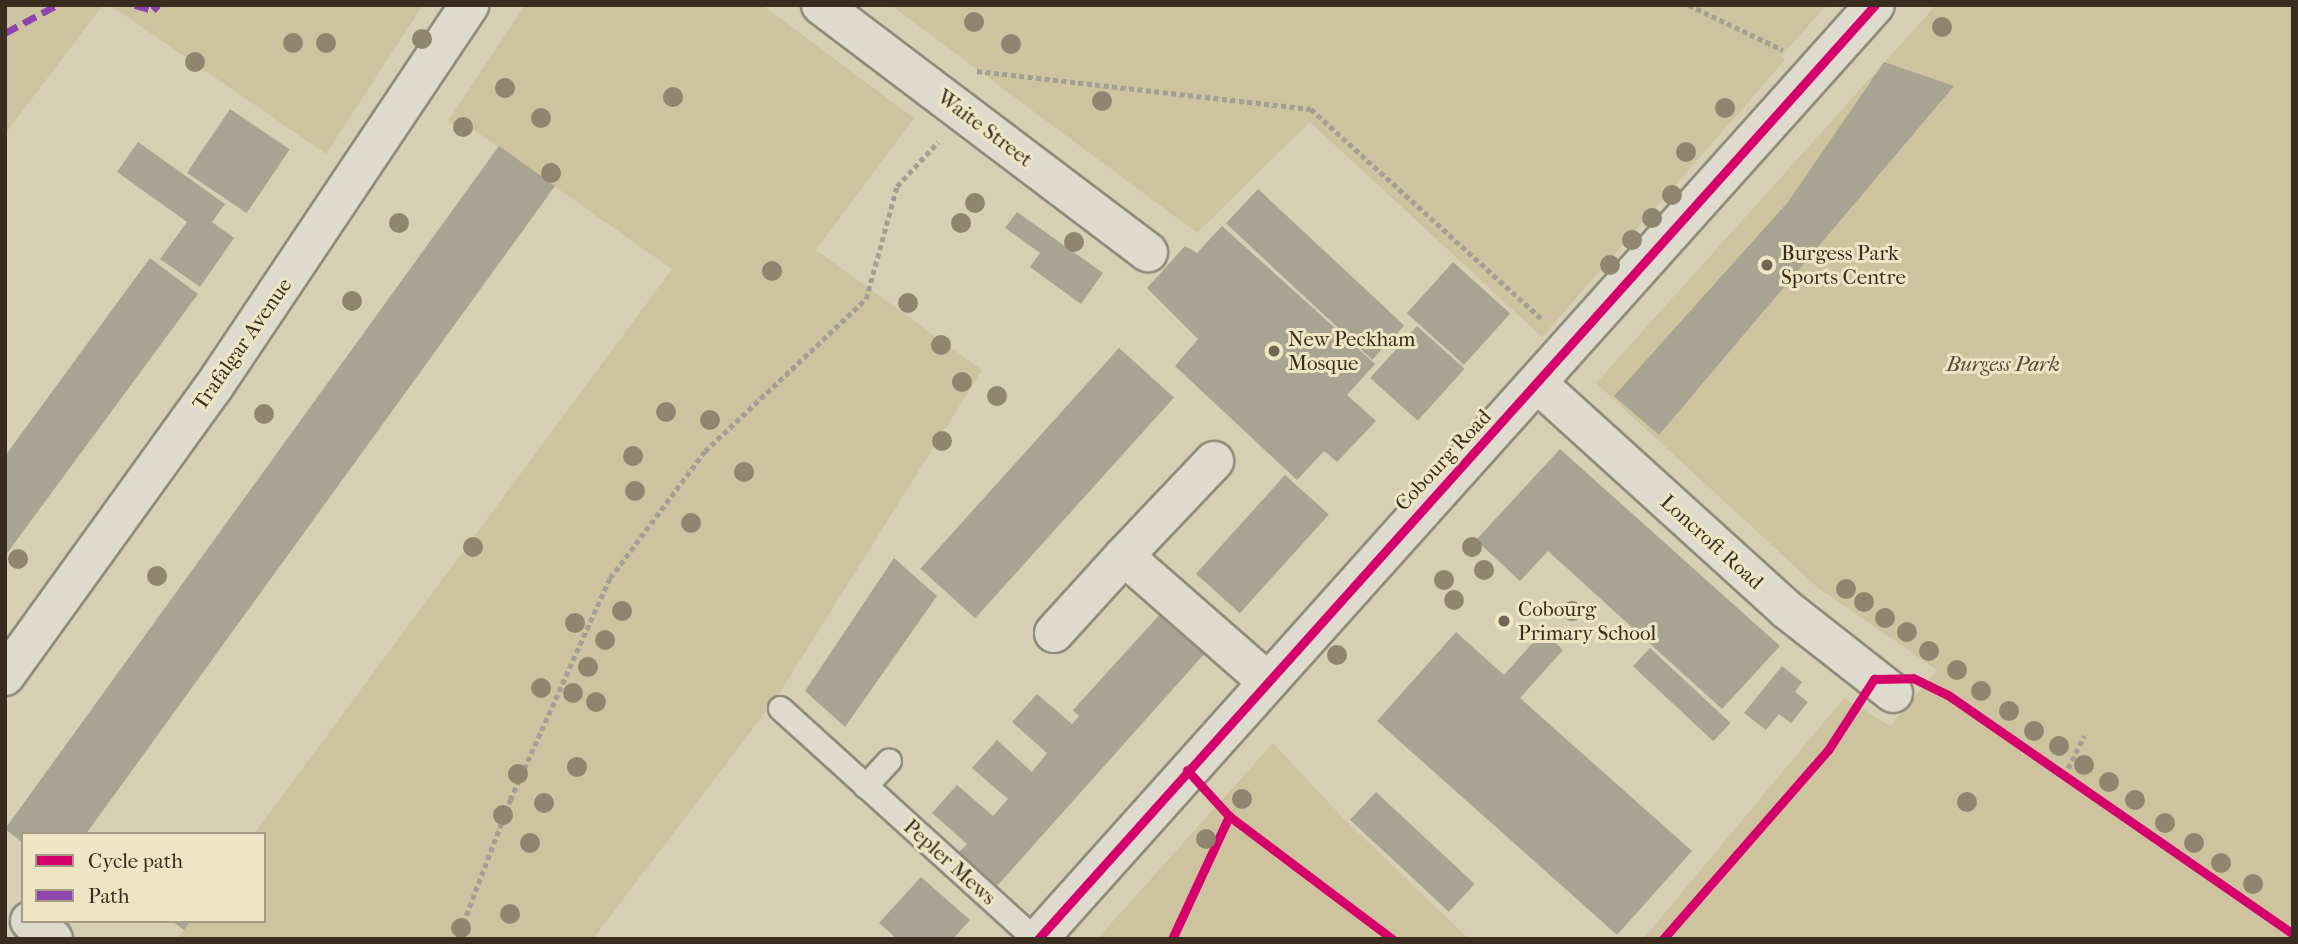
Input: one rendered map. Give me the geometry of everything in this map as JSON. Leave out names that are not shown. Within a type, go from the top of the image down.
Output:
[{"type":"street","name":"Trafalgar Avenue","points":[[5,676],[213,388],[469,5]]},
{"type":"street","name":"Waite Street","points":[[821,5],[1148,252]]},
{"type":"street","name":"Cobourg Road","points":[[1036,939],[1822,68],[1875,5]]},
{"type":"street","name":"Loncroft Road","points":[[1537,383],[1786,609],[1893,693]]},
{"type":"street","points":[[1054,633],[1214,461]]},
{"type":"street","points":[[1124,556],[1267,681]]},
{"type":"street","points":[[5,903],[21,915]]},
{"type":"street","points":[[33,923],[53,939]]},
{"type":"lane","name":"Pepler Mews","points":[[780,708],[1036,939]]},
{"type":"lane","points":[[865,786],[889,760]]},
{"type":"path","points":[[1689,5],[1822,68]]},
{"type":"path","points":[[968,71],[1311,109],[1571,346]]},
{"type":"path","points":[[457,939],[510,800],[610,578],[705,451],[866,299],[897,186],[965,113]]},
{"type":"path","points":[[2064,776],[2084,736]]},
{"type":"path","points":[[2054,769],[2076,784]]},
{"type":"green space","points":[[5,5],[103,5],[5,134]]},
{"type":"green space","points":[[110,5],[423,5],[326,154]]},
{"type":"green space","points":[[525,5],[762,5],[914,118],[816,250],[982,370],[777,697],[593,939],[177,939],[189,923],[266,923],[266,832],[255,832],[672,269],[467,125],[459,128],[448,121]]},
{"type":"green space","points":[[891,5],[1827,5],[1781,56],[1785,60],[1542,337],[1310,122],[1197,233]]},
{"type":"green space","name":"Burgess Park","points":[[1936,5],[2293,5],[2293,939],[1643,939],[1844,698],[1890,726],[1937,670],[1817,587],[1596,383]]},
{"type":"green space","points":[[1273,743],[1344,819],[1469,939],[1097,939]]},
{"type":"building","points":[[1884,62],[1954,86],[1659,435],[1614,396],[1788,202]]},
{"type":"building","points":[[230,109],[290,149],[247,213],[187,173]]},
{"type":"building","points":[[138,142],[225,204],[212,222],[234,238],[200,287],[160,259],[187,222],[117,172]]},
{"type":"building","points":[[499,146],[555,186],[87,832],[21,832],[21,841],[5,829]]},
{"type":"building","points":[[1258,189],[1404,325],[1372,360],[1226,223]]},
{"type":"building","points":[[1017,212],[1103,273],[1081,304],[1030,267],[1040,253],[1005,228]]},
{"type":"building","name":"New Peckham Mosque","points":[[1222,226],[1375,364],[1347,395],[1376,421],[1337,462],[1324,451],[1297,480],[1175,366],[1198,339],[1147,288],[1185,246],[1197,253]]},
{"type":"building","points":[[150,258],[198,294],[5,556],[5,456]]},
{"type":"building","points":[[1453,262],[1510,314],[1464,365],[1407,313]]},
{"type":"building","points":[[1417,326],[1465,369],[1418,421],[1370,378]]},
{"type":"building","points":[[1119,348],[1174,398],[975,618],[920,569]]},
{"type":"building","points":[[1560,449],[1780,646],[1722,709],[1548,551],[1520,581],[1476,540]]},
{"type":"building","points":[[1285,475],[1329,514],[1240,613],[1196,574]]},
{"type":"building","points":[[894,558],[937,596],[845,727],[805,691]]},
{"type":"building","points":[[1162,612],[1206,652],[997,886],[959,852],[967,844],[932,813],[957,785],[993,816],[1008,799],[972,768],[997,740],[1032,772],[1047,753],[1012,722],[1037,694],[1072,724],[1079,716],[1073,710]]},
{"type":"building","points":[[1543,631],[1563,650],[1520,698],[1692,851],[1617,935],[1377,721],[1456,632],[1504,675]]},
{"type":"building","points":[[1650,648],[1730,723],[1713,741],[1633,666]]},
{"type":"building","points":[[1782,666],[1802,682],[1795,692],[1808,702],[1791,723],[1779,714],[1766,730],[1744,713]]},
{"type":"building","points":[[1376,792],[1475,884],[1449,912],[1350,820]]},
{"type":"building","points":[[921,877],[970,920],[953,939],[897,939],[879,923]]},
{"type":"building","points":[[175,923],[189,923],[184,930]]},
{"type":"marked path","points":[[5,33],[57,5]]},
{"type":"marked path","points":[[135,5],[153,10],[158,5]]},
{"type":"cycle path","points":[[1038,939],[1875,5]]},
{"type":"cycle path","points":[[1663,939],[1828,750],[1874,679],[1913,678],[1948,695],[2293,934]]},
{"type":"cycle path","points":[[1187,770],[1229,816],[1392,939]]},
{"type":"cycle path","points":[[1172,939],[1229,816]]},
{"type":"place","name":"Burgess Park Sports Centre","points":[[1767,265]]},
{"type":"place","name":"New Peckham Mosque","points":[[1274,351]]},
{"type":"place","name":"Cobourg Primary School","points":[[1504,621]]}]
